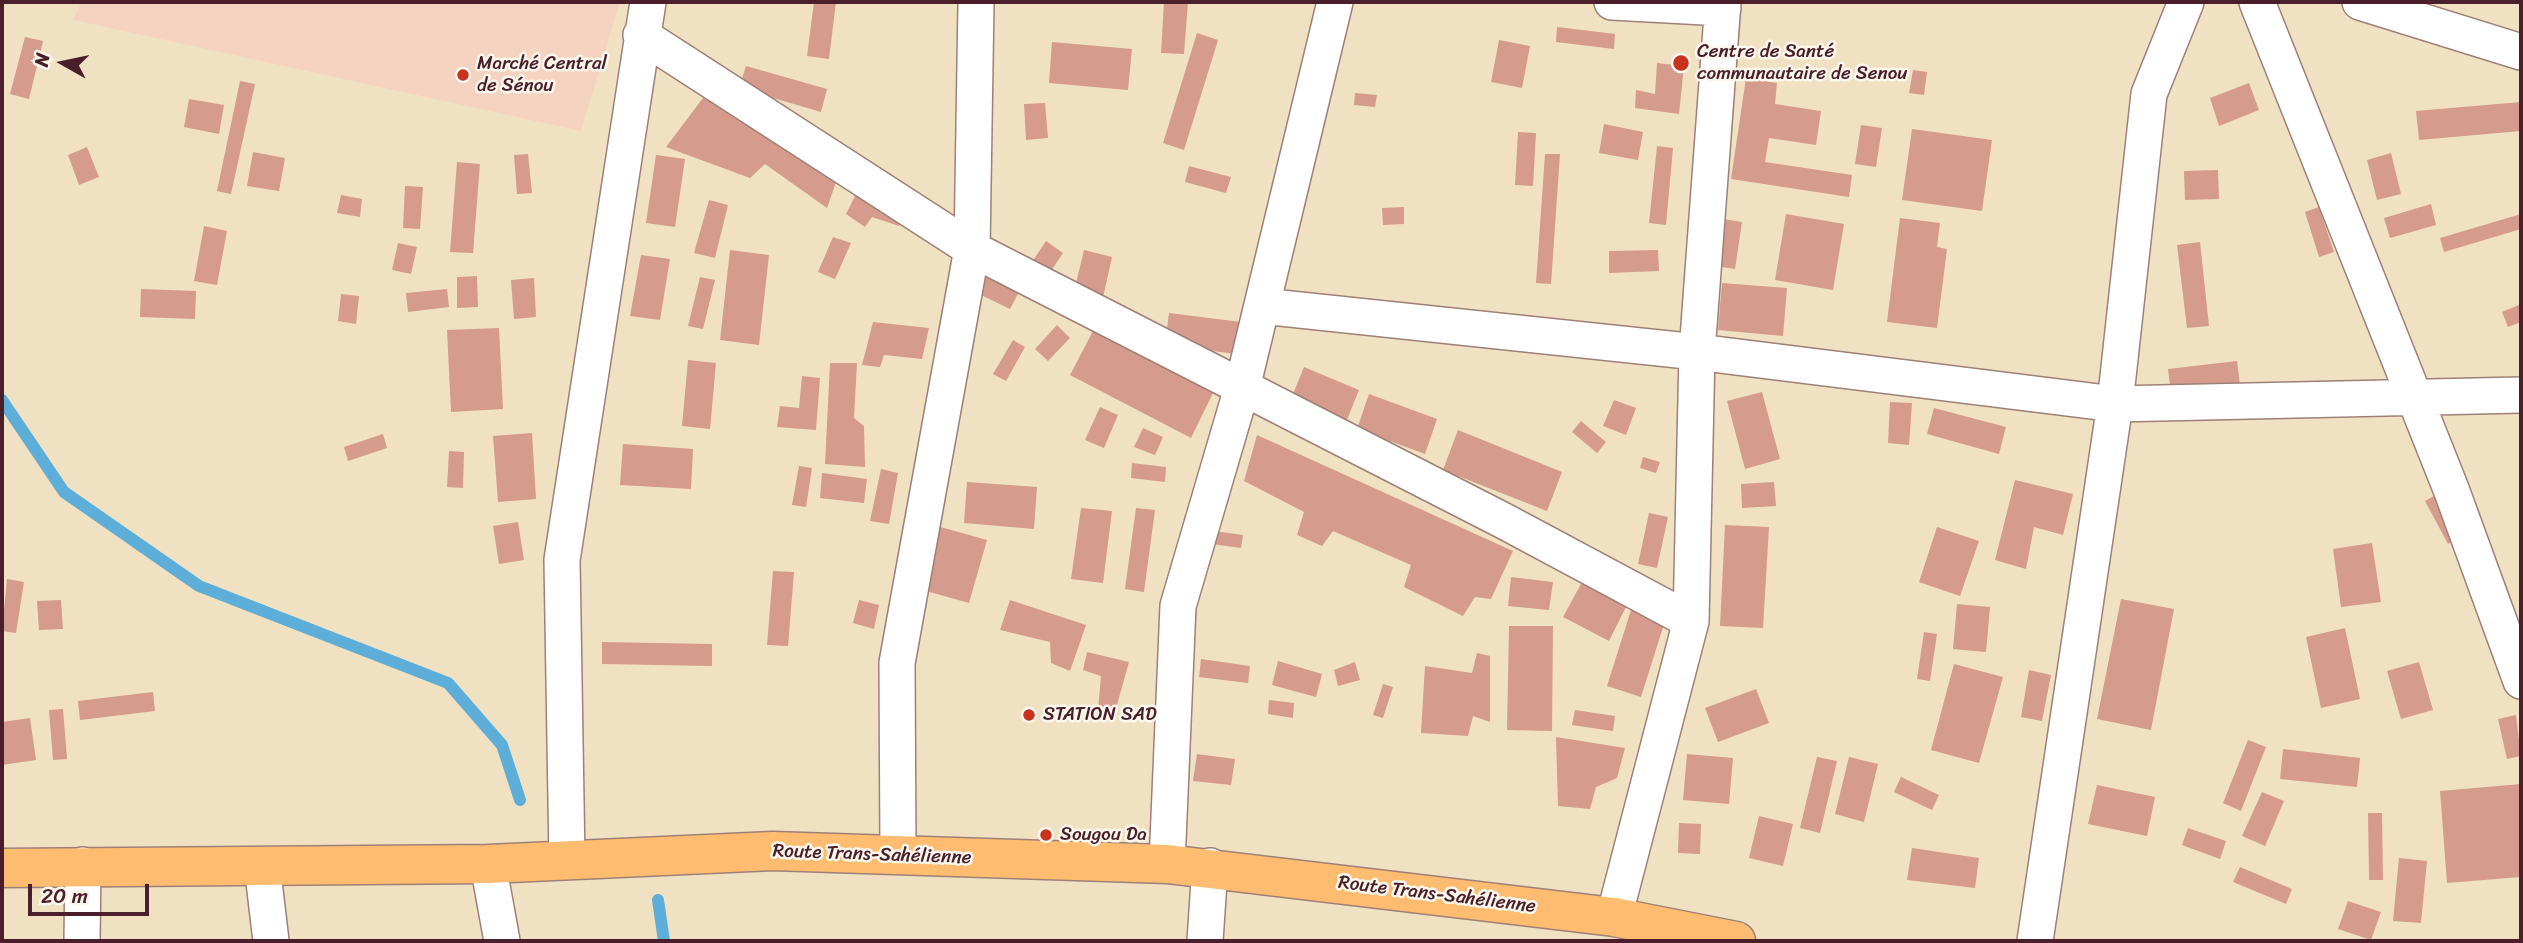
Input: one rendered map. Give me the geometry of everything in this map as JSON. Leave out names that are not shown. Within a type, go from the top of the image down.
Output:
[{"type":"highway","name":"Route Trans-Sahélienne","points":[[2,868],[83,865],[488,864],[773,851],[1167,864],[1210,866],[1614,917],[1736,941]]},
{"type":"street","points":[[898,855],[897,663],[972,249],[976,2]]},
{"type":"street","points":[[1167,864],[1178,606],[1242,388],[1335,2]]},
{"type":"street","points":[[1612,2],[1723,5],[1697,352],[1690,621],[1614,917]]},
{"type":"street","points":[[2035,941],[2115,404],[2149,94],[2186,2]]},
{"type":"street","points":[[2257,2],[2414,397],[2521,681]]},
{"type":"street","points":[[2360,2],[2521,52]]},
{"type":"street","points":[[567,861],[562,560],[645,18],[972,249],[1690,621]]},
{"type":"street","points":[[1262,306],[1697,352],[2115,404],[2521,394]]},
{"type":"street","points":[[488,864],[502,941]]},
{"type":"street","points":[[82,941],[83,865]]},
{"type":"street","points":[[262,865],[271,941]]},
{"type":"street","points":[[1205,941],[1210,866]]},
{"type":"shaded area","name":"Marché Central de Sénou","points":[[81,2],[620,2],[581,131],[74,20]]},
{"type":"building","points":[[814,2],[836,2],[829,59],[807,56]]},
{"type":"building","points":[[1164,2],[1188,2],[1184,54],[1161,53]]},
{"type":"building","points":[[1557,27],[1615,34],[1614,49],[1556,42]]},
{"type":"building","points":[[1197,33],[1218,40],[1184,150],[1163,143]]},
{"type":"building","points":[[25,37],[43,41],[29,99],[10,94]]},
{"type":"building","points":[[1499,40],[1530,46],[1522,88],[1491,82]]},
{"type":"building","points":[[1052,42],[1132,49],[1128,90],[1049,83]]},
{"type":"building","points":[[1657,63],[1684,66],[1679,114],[1635,108],[1636,90],[1655,94]]},
{"type":"building","points":[[746,66],[827,89],[821,112],[739,88]]},
{"type":"building","points":[[1913,70],[1927,72],[1924,95],[1909,93]]},
{"type":"building","points":[[1746,78],[1777,83],[1775,104],[1821,111],[1816,145],[1769,138],[1765,162],[1852,175],[1849,197],[1731,179]]},
{"type":"building","points":[[240,81],[255,84],[231,194],[217,191]]},
{"type":"building","points":[[2249,83],[2259,110],[2219,126],[2210,98]]},
{"type":"building","points":[[1355,93],[1377,95],[1375,107],[1354,105]]},
{"type":"building","points":[[703,98],[841,168],[827,208],[765,164],[750,178],[666,147]]},
{"type":"building","points":[[189,99],[224,105],[219,134],[184,127]]},
{"type":"building","points":[[2521,102],[2521,131],[2419,140],[2416,111]]},
{"type":"building","points":[[1045,103],[1048,138],[1026,140],[1024,104]]},
{"type":"building","points":[[1604,124],[1643,132],[1638,160],[1599,153]]},
{"type":"building","points":[[1861,125],[1882,128],[1876,167],[1855,164]]},
{"type":"building","points":[[1912,129],[1992,140],[1982,211],[1902,200]]},
{"type":"building","points":[[1518,132],[1536,133],[1533,186],[1515,185]]},
{"type":"building","points":[[1657,146],[1673,148],[1666,225],[1649,223]]},
{"type":"building","points":[[87,147],[99,177],[79,185],[68,155]]},
{"type":"building","points":[[253,152],[285,158],[279,191],[247,186]]},
{"type":"building","points":[[2391,153],[2401,194],[2377,200],[2367,160]]},
{"type":"building","points":[[528,154],[532,193],[517,194],[514,155]]},
{"type":"building","points":[[1545,154],[1560,154],[1551,284],[1536,283]]},
{"type":"building","points":[[656,155],[685,159],[675,227],[646,223]]},
{"type":"building","points":[[457,162],[480,164],[473,253],[450,252]]},
{"type":"building","points":[[1189,166],[1231,177],[1226,193],[1185,182]]},
{"type":"building","points":[[2218,170],[2219,199],[2185,200],[2184,171]]},
{"type":"building","points":[[405,186],[423,187],[420,229],[403,228]]},
{"type":"building","points":[[857,192],[905,219],[899,226],[872,217],[865,227],[846,214]]},
{"type":"building","points":[[341,195],[362,199],[360,217],[337,213]]},
{"type":"building","points":[[709,200],[728,205],[715,258],[694,253]]},
{"type":"building","points":[[2431,204],[2436,225],[2390,238],[2384,218]]},
{"type":"building","points":[[1404,207],[1404,224],[1383,225],[1382,208]]},
{"type":"building","points":[[2319,207],[2334,252],[2319,257],[2305,212]]},
{"type":"building","points":[[1786,214],[1844,224],[1833,290],[1775,280]]},
{"type":"building","points":[[2521,214],[2521,229],[2444,252],[2440,238]]},
{"type":"building","points":[[1717,218],[1742,222],[1735,269],[1710,265]]},
{"type":"building","points":[[1900,218],[1940,223],[1937,247],[1947,249],[1937,328],[1887,322]]},
{"type":"building","points":[[204,226],[227,231],[217,285],[194,281]]},
{"type":"building","points":[[833,237],[851,243],[835,279],[818,272]]},
{"type":"building","points":[[1046,241],[1063,253],[1047,277],[1030,265]]},
{"type":"building","points":[[2200,242],[2209,326],[2187,328],[2177,245]]},
{"type":"building","points":[[398,243],[417,247],[411,274],[392,270]]},
{"type":"building","points":[[730,250],[769,255],[759,345],[720,340]]},
{"type":"building","points":[[1084,250],[1112,257],[1102,302],[1073,296]]},
{"type":"building","points":[[1658,250],[1659,271],[1609,273],[1609,251]]},
{"type":"building","points":[[641,255],[670,259],[660,320],[630,316]]},
{"type":"building","points":[[981,269],[1021,288],[1010,309],[971,290]]},
{"type":"building","points":[[477,276],[478,307],[457,308],[457,277]]},
{"type":"building","points":[[700,277],[715,280],[703,329],[688,326]]},
{"type":"building","points":[[534,278],[536,317],[514,319],[511,280]]},
{"type":"building","points":[[1722,283],[1787,288],[1783,336],[1718,330]]},
{"type":"building","points":[[141,289],[196,291],[195,319],[140,317]]},
{"type":"building","points":[[447,289],[449,307],[408,312],[406,293]]},
{"type":"building","points":[[341,294],[359,296],[356,324],[338,321]]},
{"type":"building","points":[[2521,304],[2521,322],[2508,327],[2502,312]]},
{"type":"building","points":[[1169,313],[1241,322],[1236,354],[1165,345]]},
{"type":"building","points":[[873,322],[929,328],[922,359],[884,355],[880,367],[862,365]]},
{"type":"building","points":[[1057,325],[1070,338],[1048,361],[1035,349]]},
{"type":"building","points":[[499,328],[503,409],[451,412],[447,330]]},
{"type":"building","points":[[1093,331],[1213,393],[1191,438],[1070,375]]},
{"type":"building","points":[[1013,340],[1025,347],[1006,381],[993,374]]},
{"type":"building","points":[[688,360],[716,363],[710,429],[682,426]]},
{"type":"building","points":[[2237,361],[2240,385],[2171,394],[2168,369]]},
{"type":"building","points":[[830,363],[857,363],[854,418],[864,426],[865,467],[825,464]]},
{"type":"building","points":[[1304,367],[1359,390],[1346,422],[1291,399]]},
{"type":"building","points":[[802,376],[820,378],[816,430],[777,427],[780,406],[799,408]]},
{"type":"building","points":[[1762,392],[1780,459],[1745,469],[1727,401]]},
{"type":"building","points":[[1369,394],[1437,419],[1425,454],[1357,429]]},
{"type":"building","points":[[1614,400],[1636,408],[1626,435],[1603,426]]},
{"type":"building","points":[[1890,402],[1912,403],[1909,445],[1888,443]]},
{"type":"building","points":[[1100,407],[1118,415],[1104,448],[1085,440]]},
{"type":"building","points":[[1934,408],[2006,427],[1999,454],[1927,434]]},
{"type":"building","points":[[1581,421],[1606,442],[1597,453],[1572,432]]},
{"type":"building","points":[[1143,428],[1163,437],[1155,455],[1134,447]]},
{"type":"building","points":[[1458,430],[1562,472],[1547,511],[1443,470]]},
{"type":"building","points":[[532,433],[536,499],[498,502],[493,436]]},
{"type":"building","points":[[383,434],[387,448],[348,461],[344,447]]},
{"type":"building","points":[[1257,435],[1513,551],[1491,599],[1475,597],[1463,616],[1404,587],[1411,565],[1333,531],[1322,546],[1297,535],[1304,512],[1244,481]]},
{"type":"building","points":[[623,444],[693,449],[691,489],[620,485]]},
{"type":"building","points":[[449,451],[464,452],[463,488],[447,487]]},
{"type":"building","points":[[1643,457],[1660,462],[1656,473],[1640,468]]},
{"type":"building","points":[[1132,463],[1166,467],[1165,482],[1131,478]]},
{"type":"building","points":[[799,466],[812,468],[806,507],[792,505]]},
{"type":"building","points":[[881,469],[898,473],[889,524],[870,521]]},
{"type":"building","points":[[822,473],[867,479],[864,503],[820,498]]},
{"type":"building","points":[[2015,480],[2073,494],[2063,535],[2034,527],[2026,569],[1995,560]]},
{"type":"building","points":[[967,482],[1037,487],[1034,529],[964,523]]},
{"type":"building","points":[[1774,482],[1776,506],[1742,508],[1741,484]]},
{"type":"building","points":[[2441,492],[2464,535],[2448,544],[2425,501]]},
{"type":"building","points":[[1081,508],[1112,511],[1103,583],[1071,579]]},
{"type":"building","points":[[1136,508],[1155,510],[1144,592],[1125,589]]},
{"type":"building","points":[[1649,513],[1668,517],[1657,568],[1638,564]]},
{"type":"building","points":[[518,522],[524,560],[499,564],[493,526]]},
{"type":"building","points":[[1725,525],[1769,527],[1763,628],[1720,626]]},
{"type":"building","points":[[937,526],[987,540],[969,603],[919,589]]},
{"type":"building","points":[[1937,527],[1979,541],[1960,596],[1919,582]]},
{"type":"building","points":[[1214,531],[1243,535],[1241,548],[1212,544]]},
{"type":"building","points":[[2372,543],[2381,602],[2341,607],[2333,549]]},
{"type":"building","points":[[773,571],[794,572],[788,646],[767,645]]},
{"type":"building","points":[[1511,577],[1553,582],[1549,610],[1508,606]]},
{"type":"building","points":[[7,579],[24,582],[16,633],[2,631]]},
{"type":"building","points":[[1582,582],[1627,605],[1609,641],[1563,617]]},
{"type":"building","points":[[2121,599],[2174,609],[2151,730],[2097,719]]},
{"type":"building","points":[[61,600],[63,629],[39,630],[37,601]]},
{"type":"building","points":[[859,600],[879,605],[874,629],[853,623]]},
{"type":"building","points":[[1010,600],[1086,625],[1070,671],[1051,663],[1050,642],[1000,630]]},
{"type":"building","points":[[1957,604],[1990,607],[1986,652],[1953,649]]},
{"type":"building","points":[[1631,610],[1665,621],[1641,697],[1607,686]]},
{"type":"building","points":[[1509,626],[1553,626],[1552,731],[1507,730]]},
{"type":"building","points":[[2345,628],[2360,699],[2321,708],[2306,637]]},
{"type":"building","points":[[1924,632],[1937,634],[1930,681],[1917,679]]},
{"type":"building","points":[[602,642],[712,644],[712,666],[602,664]]},
{"type":"building","points":[[1087,652],[1129,662],[1115,712],[1098,710],[1101,676],[1083,670]]},
{"type":"building","points":[[1477,653],[1490,656],[1490,722],[1473,716],[1468,736],[1421,733],[1425,666],[1472,673]]},
{"type":"building","points":[[1201,659],[1250,666],[1248,683],[1199,677]]},
{"type":"building","points":[[1278,661],[1322,674],[1316,697],[1272,685]]},
{"type":"building","points":[[1355,662],[1360,680],[1338,686],[1334,670]]},
{"type":"building","points":[[2419,662],[2433,710],[2401,719],[2387,671]]},
{"type":"building","points":[[1954,664],[2003,677],[1979,763],[1931,750]]},
{"type":"building","points":[[2029,670],[2051,675],[2042,721],[2021,717]]},
{"type":"building","points":[[1383,684],[1393,687],[1383,718],[1373,715]]},
{"type":"building","points":[[1756,689],[1769,723],[1718,742],[1705,708]]},
{"type":"building","points":[[153,692],[155,711],[80,720],[78,701]]},
{"type":"building","points":[[1269,700],[1294,703],[1293,718],[1268,714]]},
{"type":"building","points":[[63,709],[67,759],[53,760],[49,710]]},
{"type":"building","points":[[1575,710],[1615,716],[1613,731],[1572,725]]},
{"type":"building","points":[[2516,715],[2521,756],[2507,759],[2498,719]]},
{"type":"building","points":[[30,718],[36,760],[2,765],[2,722]]},
{"type":"building","points":[[1556,737],[1625,748],[1617,778],[1596,787],[1590,809],[1558,806]]},
{"type":"building","points":[[2248,740],[2266,747],[2241,811],[2223,803]]},
{"type":"building","points":[[2283,749],[2360,758],[2357,787],[2280,779]]},
{"type":"building","points":[[1197,754],[1235,759],[1231,785],[1193,781]]},
{"type":"building","points":[[1687,754],[1733,758],[1729,804],[1683,800]]},
{"type":"building","points":[[1817,757],[1837,761],[1820,833],[1800,828]]},
{"type":"building","points":[[1849,757],[1878,764],[1864,822],[1835,814]]},
{"type":"building","points":[[1901,777],[1939,795],[1932,810],[1894,792]]},
{"type":"building","points":[[2521,784],[2521,877],[2447,883],[2440,791]]},
{"type":"building","points":[[2097,785],[2155,797],[2147,836],[2088,824]]},
{"type":"building","points":[[2262,792],[2284,801],[2265,846],[2242,836]]},
{"type":"building","points":[[2368,813],[2382,813],[2383,880],[2369,880]]},
{"type":"building","points":[[1759,816],[1793,824],[1783,866],[1749,858]]},
{"type":"building","points":[[1679,823],[1701,824],[1700,854],[1678,853]]},
{"type":"building","points":[[2188,828],[2226,841],[2220,859],[2182,845]]},
{"type":"building","points":[[1912,848],[1979,858],[1975,888],[1907,880]]},
{"type":"building","points":[[2399,858],[2427,861],[2421,923],[2393,921]]},
{"type":"building","points":[[2240,867],[2292,889],[2286,904],[2233,882]]},
{"type":"building","points":[[2348,901],[2381,912],[2371,940],[2338,929]]},
{"type":"waterway","points":[[2,400],[64,492],[199,586],[448,683],[502,745],[520,800]]},
{"type":"waterway","points":[[658,900],[664,941]]},
{"type":"place","name":"Centre de Santé communautaire de Senou","points":[[1681,63]]},
{"type":"place","name":"Marché Central de Sénou","points":[[463,75]]},
{"type":"place","name":"STATION SAD","points":[[1029,715]]},
{"type":"place","name":"Sougou Da","points":[[1046,835]]}]
